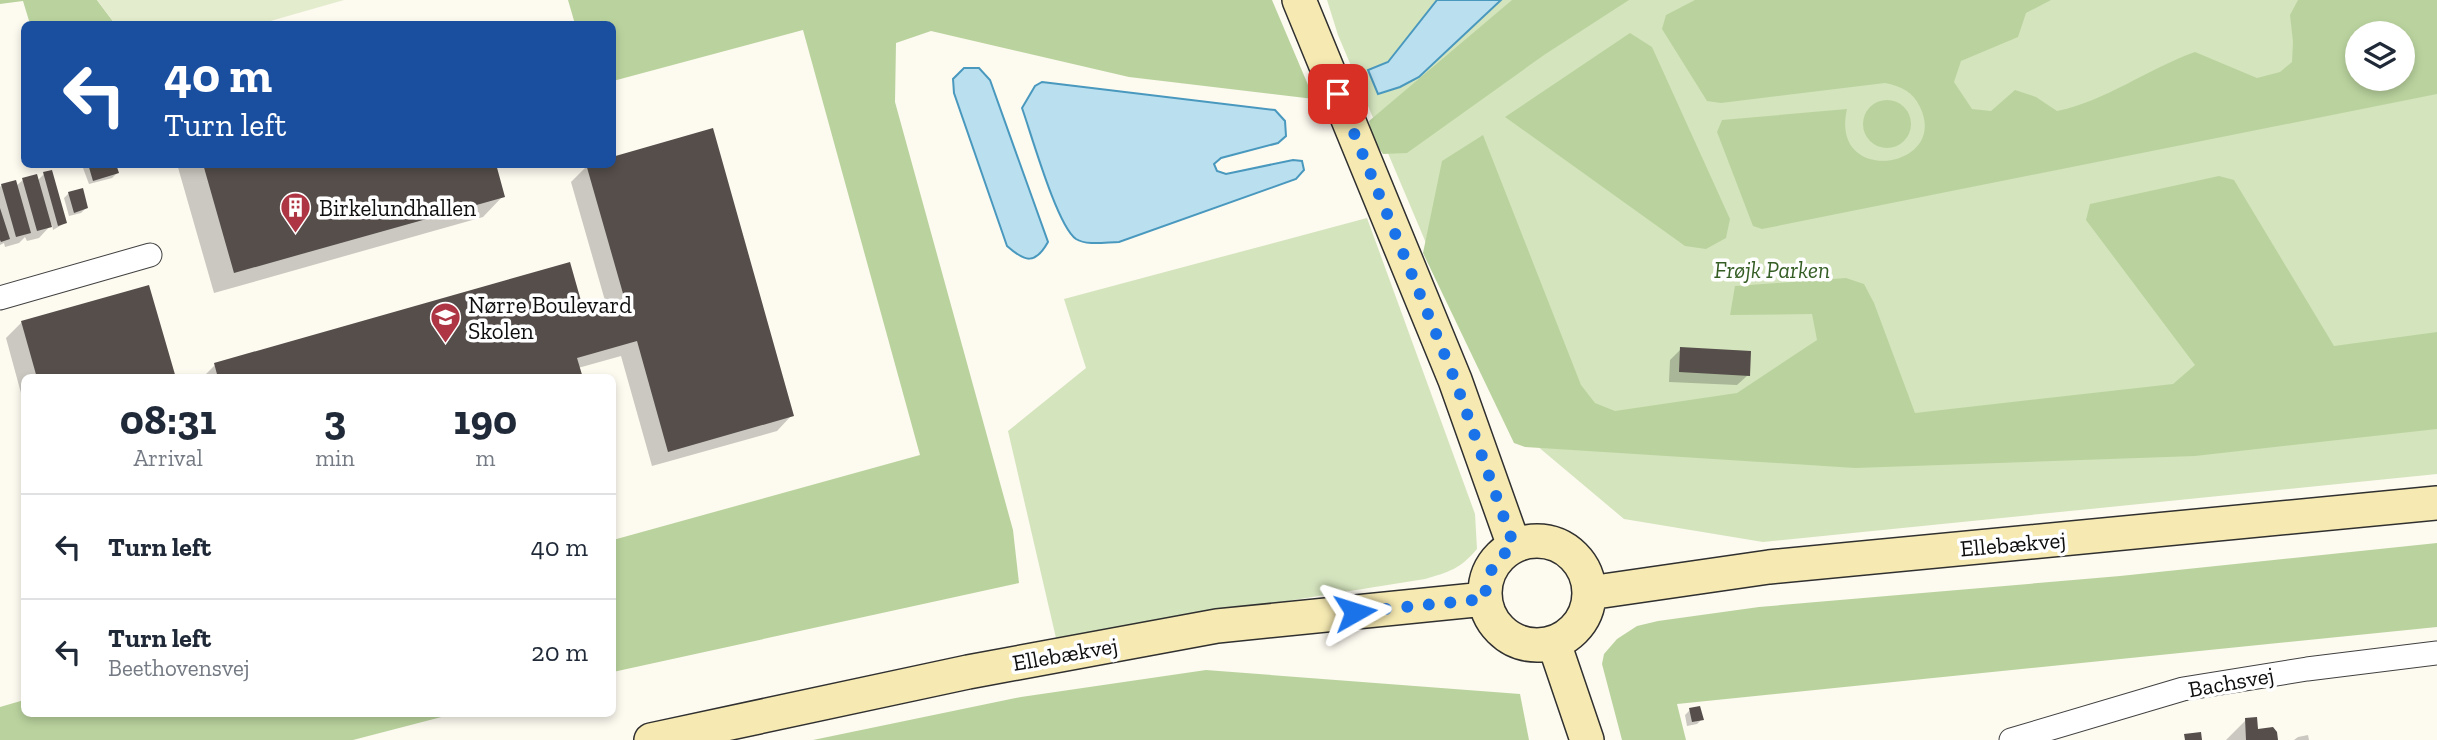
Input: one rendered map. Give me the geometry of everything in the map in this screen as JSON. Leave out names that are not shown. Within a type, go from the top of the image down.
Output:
[{"type":"street","points":[[1299,0],[1455,380],[1514,546]]},
{"type":"street","points":[[0,298],[150,255]]},
{"type":"street","name":"Ellebækvej","points":[[1589,593],[1769,567],[2437,503]]},
{"type":"street","points":[[1531,541],[1548,542],[1564,549],[1577,561],[1586,575],[1589,593],[1587,609],[1568,635],[1554,643],[1535,646],[1517,642],[1501,632],[1490,617],[1485,599],[1485,583],[1491,568],[1501,555],[1514,546],[1531,541]]},
{"type":"street","name":"Ellebækvej","points":[[651,740],[968,672],[1217,626],[1485,599]]},
{"type":"street","points":[[1554,643],[1587,740]]},
{"type":"street","name":"Bachsvej","points":[[2024,738],[2183,689],[2307,669],[2437,653]]},
{"type":"green space","points":[[0,0],[97,0],[113,21],[29,21],[23,1],[0,4]]},
{"type":"green space","points":[[97,0],[344,0],[270,21],[113,21]]},
{"type":"green space","points":[[568,0],[1272,0],[1314,99],[1129,77],[931,31],[896,43],[895,102],[1013,530],[1019,583],[616,671],[616,539],[920,455],[803,30],[616,80],[616,21],[574,21]]},
{"type":"green space","name":"Frøjk Parken","points":[[1327,0],[2437,0],[2437,474],[1763,542],[1624,519],[1530,440],[1459,321],[1338,35]]},
{"type":"green space","points":[[1512,0],[1629,0],[1544,55],[1407,153],[1383,154],[1373,140],[1369,121]]},
{"type":"green space","points":[[1695,0],[2051,0],[2026,13],[2018,37],[1961,61],[1954,82],[1972,109],[1991,111],[2015,90],[2036,97],[2057,111],[2092,100],[2195,52],[2257,78],[2280,72],[2292,62],[2290,15],[2298,0],[2437,0],[2437,94],[1762,229],[1753,226],[1717,132],[1722,120],[1847,109],[1846,134],[1855,150],[1870,159],[1888,160],[1905,155],[1919,144],[1925,128],[1920,107],[1906,91],[1885,83],[1721,103],[1707,101],[1662,29],[1666,15]]},
{"type":"green space","points":[[1630,33],[1652,47],[1730,219],[1726,238],[1706,249],[1685,246],[1505,117]]},
{"type":"green space","points":[[1887,100],[1904,107],[1911,124],[1904,141],[1887,148],[1870,141],[1863,124],[1870,107]]},
{"type":"green space","points":[[1483,135],[1581,385],[1595,403],[1615,411],[1737,393],[1817,340],[1812,314],[1730,315],[1735,286],[1846,278],[1864,284],[1874,303],[1915,413],[2173,384],[2195,365],[2086,220],[2090,204],[2219,176],[2234,180],[2334,346],[2437,332],[2437,429],[2195,456],[1855,468],[1525,447],[1514,443],[1423,253],[1442,161]]},
{"type":"green space","points":[[1367,218],[1475,514],[1477,549],[1454,569],[1425,579],[1056,638],[1008,431],[1086,368],[1064,299]]},
{"type":"green space","points":[[2437,543],[2437,627],[1677,704],[1686,740],[1622,740],[1602,664],[1604,654],[1617,639],[1637,626],[1658,621],[1759,607],[2120,576]]},
{"type":"green space","points":[[1206,670],[1520,694],[1529,740],[813,740],[1021,697]]},
{"type":"green space","points":[[21,701],[21,717],[441,717],[353,740],[0,740],[0,707]]},
{"type":"water","points":[[1437,0],[1501,0],[1419,77],[1378,94],[1368,70],[1388,62]]},
{"type":"water","points":[[964,68],[979,68],[990,80],[1048,242],[1034,258],[1024,258],[1007,246],[954,93],[953,79]]},
{"type":"water","points":[[1042,82],[1275,110],[1285,121],[1286,136],[1278,143],[1221,158],[1214,164],[1217,171],[1226,174],[1293,160],[1302,161],[1304,170],[1296,179],[1119,242],[1081,241],[1069,231],[1061,217],[1022,108],[1035,86]]},
{"type":"building","points":[[713,128],[794,416],[668,452],[637,341],[577,358],[582,374],[217,374],[214,363],[570,262],[585,315],[626,304],[587,168],[616,168],[616,156]]},
{"type":"building","points":[[89,168],[117,168],[119,173],[93,181]]},
{"type":"building","name":"Birkelundhallen","points":[[204,168],[497,168],[505,197],[234,273]]},
{"type":"building","points":[[52,170],[67,223],[58,226],[43,172]]},
{"type":"building","points":[[37,174],[52,227],[37,231],[22,178]]},
{"type":"building","points":[[16,180],[31,233],[16,237],[1,184]]},
{"type":"building","points":[[83,188],[88,208],[74,213],[68,192]]},
{"type":"building","points":[[0,208],[10,239],[1,242],[0,240]]},
{"type":"building","points":[[149,285],[175,374],[36,374],[21,321]]},
{"type":"building","points":[[1680,347],[1751,351],[1750,376],[1679,372]]},
{"type":"building","points":[[1700,706],[1704,720],[1692,722],[1689,708]]},
{"type":"building","points":[[2257,717],[2258,729],[2273,727],[2278,740],[2246,740],[2245,718]]},
{"type":"building","points":[[2201,732],[2202,740],[2185,740],[2184,734]]},
{"type":"place","name":"Birkelundhallen","points":[[296,235]]},
{"type":"place","name":"Nørre Boulevard Skolen","points":[[445,345]]},
{"type":"route","points":[[1338,94],[1455,380],[1514,546],[1501,555],[1491,568],[1485,583],[1485,599],[1355,612]]}]
